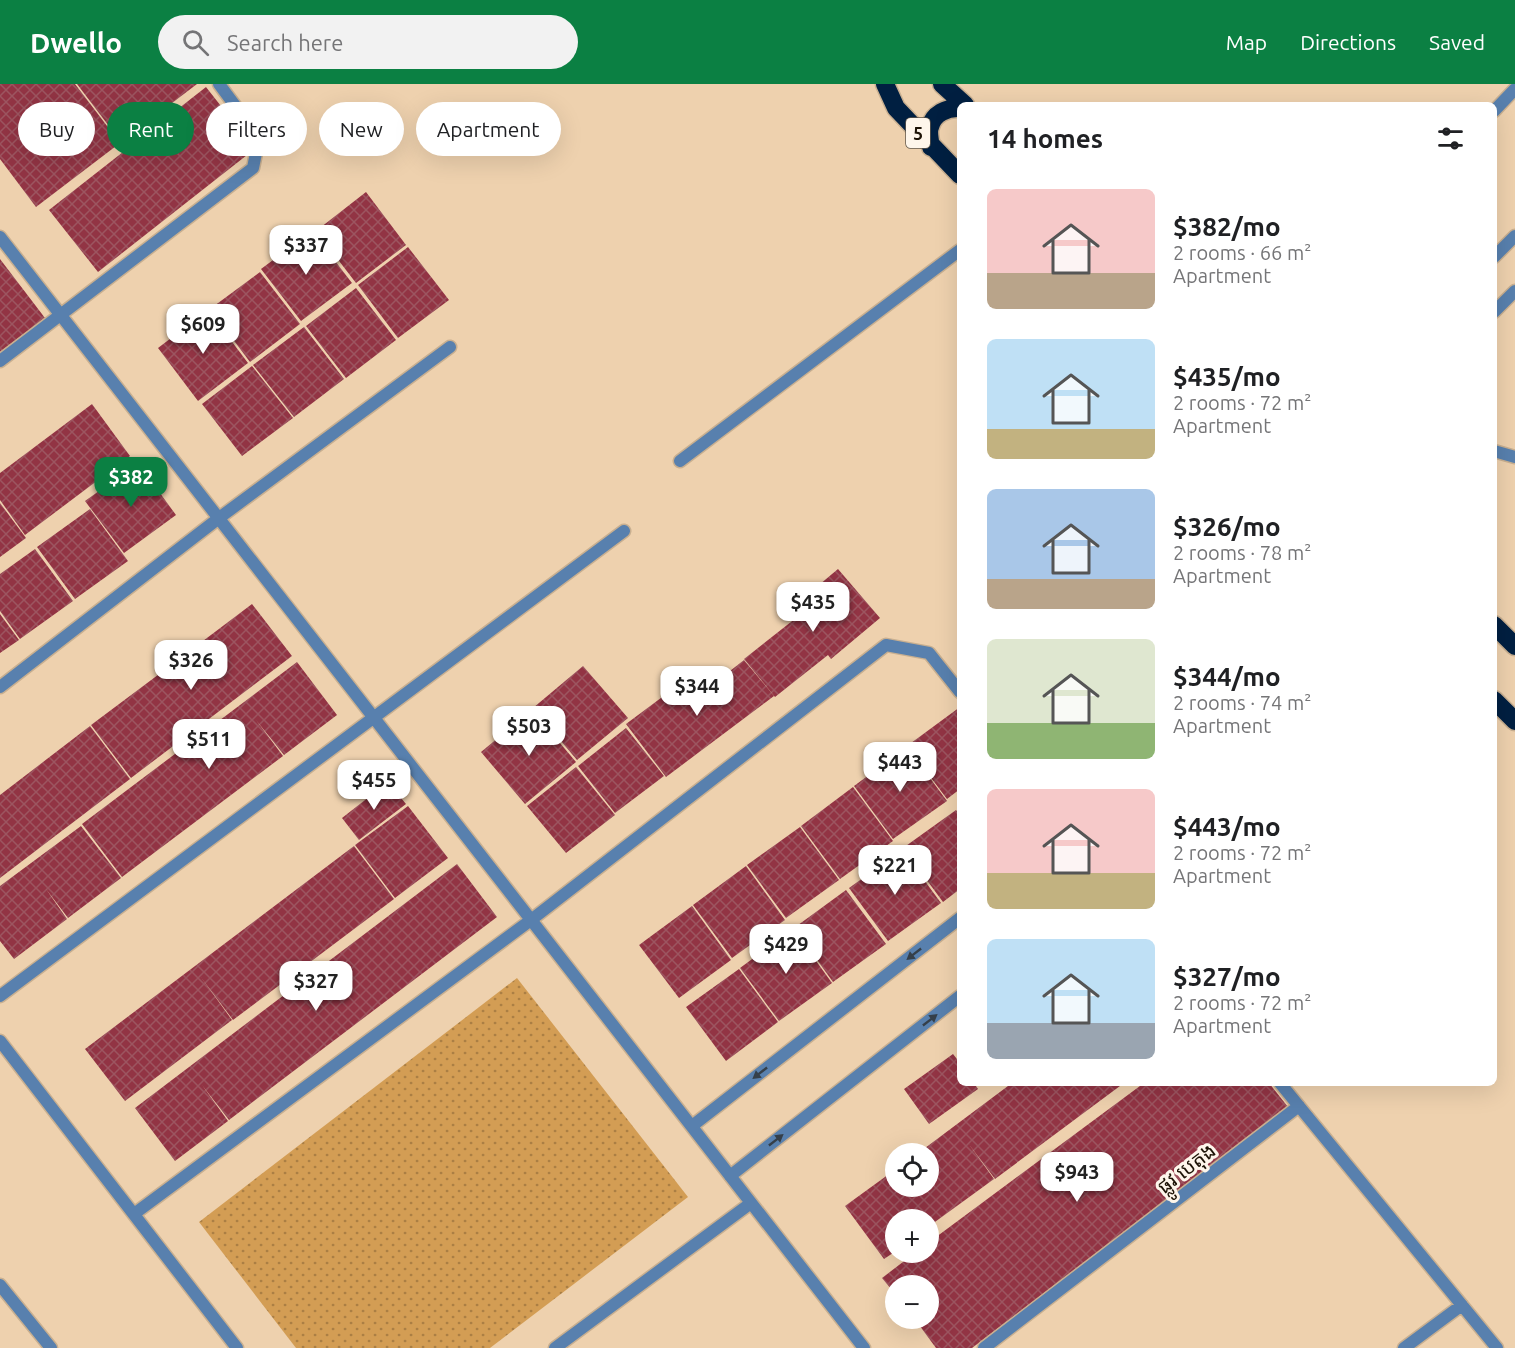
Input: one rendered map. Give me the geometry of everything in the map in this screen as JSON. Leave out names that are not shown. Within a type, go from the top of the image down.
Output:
[{"type":"highway","name":"5","points":[[885,84],[896,108],[957,172]]},
{"type":"highway","points":[[942,84],[963,102]]},
{"type":"highway","points":[[931,147],[930,127],[939,113],[952,107],[957,108]]},
{"type":"highway","points":[[1497,628],[1515,646]]},
{"type":"highway","points":[[1497,703],[1515,721]]},
{"type":"street","points":[[0,361],[254,168],[259,138],[219,84]]},
{"type":"street","points":[[1497,108],[1515,89]]},
{"type":"street","points":[[1497,253],[1515,236]]},
{"type":"street","points":[[0,237],[864,1348]]},
{"type":"street","points":[[680,461],[957,252]]},
{"type":"street","points":[[1497,309],[1515,291]]},
{"type":"street","points":[[0,687],[219,518],[450,346]]},
{"type":"street","points":[[1497,452],[1515,457]]},
{"type":"street","points":[[0,996],[624,531]]},
{"type":"street","points":[[134,1214],[531,920],[886,645],[928,653],[957,688]]},
{"type":"street","points":[[692,1126],[957,920]]},
{"type":"street","points":[[730,1176],[957,998]]},
{"type":"street","points":[[0,1041],[237,1348]]},
{"type":"street","points":[[1282,1086],[1497,1348]]},
{"type":"street","name":"ផ្លូវ បេតុង","points":[[984,1348],[1299,1106]]},
{"type":"street","points":[[555,1348],[751,1203]]},
{"type":"street","points":[[0,1285],[51,1348]]},
{"type":"street","points":[[1404,1348],[1462,1305]]},
{"type":"shaded area","points":[[517,978],[688,1197],[490,1348],[296,1348],[199,1222]]},
{"type":"building","points":[[0,84],[75,84],[89,102],[18,102],[18,156],[95,156],[95,110],[107,126],[107,153],[36,207],[0,159]]},
{"type":"building","points":[[77,84],[197,84],[173,102],[107,102],[107,124],[95,108],[95,102],[91,102]]},
{"type":"building","points":[[206,87],[218,102],[206,102],[206,156],[246,156],[98,272],[49,210],[118,156],[194,156],[194,102],[187,102]]},
{"type":"building","points":[[366,192],[406,245],[356,283],[316,231]]},
{"type":"building","points":[[312,231],[352,283],[301,321],[261,269]]},
{"type":"building","points":[[408,247],[449,300],[398,338],[358,285]]},
{"type":"building","points":[[0,259],[45,318],[0,352]]},
{"type":"building","points":[[260,272],[300,324],[250,362],[210,309]]},
{"type":"building","points":[[356,288],[396,340],[346,378],[306,326]]},
{"type":"building","points":[[208,310],[248,363],[198,401],[158,348]]},
{"type":"building","points":[[304,327],[344,379],[294,417],[253,365]]},
{"type":"building","points":[[252,366],[293,418],[242,456],[202,404]]},
{"type":"building","points":[[92,404],[130,456],[25,535],[0,500],[0,473]]},
{"type":"building","points":[[138,463],[176,515],[124,553],[85,501]]},
{"type":"building","points":[[0,503],[26,538],[0,557]]},
{"type":"building","points":[[90,509],[128,561],[75,599],[37,547]]},
{"type":"building","points":[[35,549],[73,601],[20,639],[0,611],[0,574]]},
{"type":"building","points":[[838,569],[880,618],[831,659],[828,655],[775,697],[744,659],[796,618],[789,610]]},
{"type":"building","points":[[252,604],[292,656],[131,778],[91,725],[198,645],[210,660],[199,644]]},
{"type":"building","points":[[0,614],[19,640],[0,653]]},
{"type":"building","points":[[744,660],[774,696],[666,777],[626,724],[681,683],[693,700]]},
{"type":"building","points":[[297,662],[337,715],[284,755],[256,720],[283,756],[122,877],[82,824]]},
{"type":"building","points":[[583,666],[628,718],[577,760],[533,708]]},
{"type":"building","points":[[957,709],[957,791],[947,799],[907,746]]},
{"type":"building","points":[[532,710],[576,762],[525,804],[481,752]]},
{"type":"building","points":[[90,726],[130,779],[0,878],[0,795]]},
{"type":"building","points":[[626,728],[664,776],[615,813],[578,766]]},
{"type":"building","points":[[907,747],[947,801],[893,839],[854,786]]},
{"type":"building","points":[[576,767],[615,815],[566,853],[527,806]]},
{"type":"building","points":[[388,782],[406,804],[359,840],[342,818]]},
{"type":"building","points":[[853,787],[893,841],[840,879],[801,826]]},
{"type":"building","points":[[408,806],[448,858],[395,898],[355,845]]},
{"type":"building","points":[[956,810],[957,891],[943,902],[903,848]]},
{"type":"building","points":[[81,826],[121,878],[68,918],[46,889],[67,919],[14,959],[0,941],[0,886]]},
{"type":"building","points":[[800,827],[839,880],[786,918],[747,865]]},
{"type":"building","points":[[354,846],[394,899],[233,1020],[200,976],[232,1020],[125,1101],[85,1049]]},
{"type":"building","points":[[902,850],[941,903],[888,941],[849,888]]},
{"type":"building","points":[[457,864],[497,917],[229,1120],[202,1085],[228,1121],[175,1161],[135,1108]]},
{"type":"building","points":[[746,866],[785,920],[732,958],[693,905]]},
{"type":"building","points":[[846,890],[886,944],[833,982],[794,928]]},
{"type":"building","points":[[692,906],[731,960],[679,998],[639,945]]},
{"type":"building","points":[[793,929],[832,983],[779,1021],[740,968]]},
{"type":"building","points":[[739,969],[778,1022],[726,1061],[686,1007]]},
{"type":"building","points":[[953,1054],[957,1059],[957,1086],[976,1086],[978,1089],[929,1124],[904,1089]]},
{"type":"building","points":[[1008,1086],[1120,1086],[995,1179],[968,1143],[994,1179],[939,1219],[939,1209],[885,1209],[884,1259],[845,1206],[885,1177],[885,1197],[939,1197],[939,1143],[932,1143]]},
{"type":"building","points":[[1140,1086],[1271,1086],[1288,1107],[972,1348],[936,1348],[922,1329],[939,1329],[939,1275],[886,1275],[902,1263],[939,1263],[939,1235]]}]
